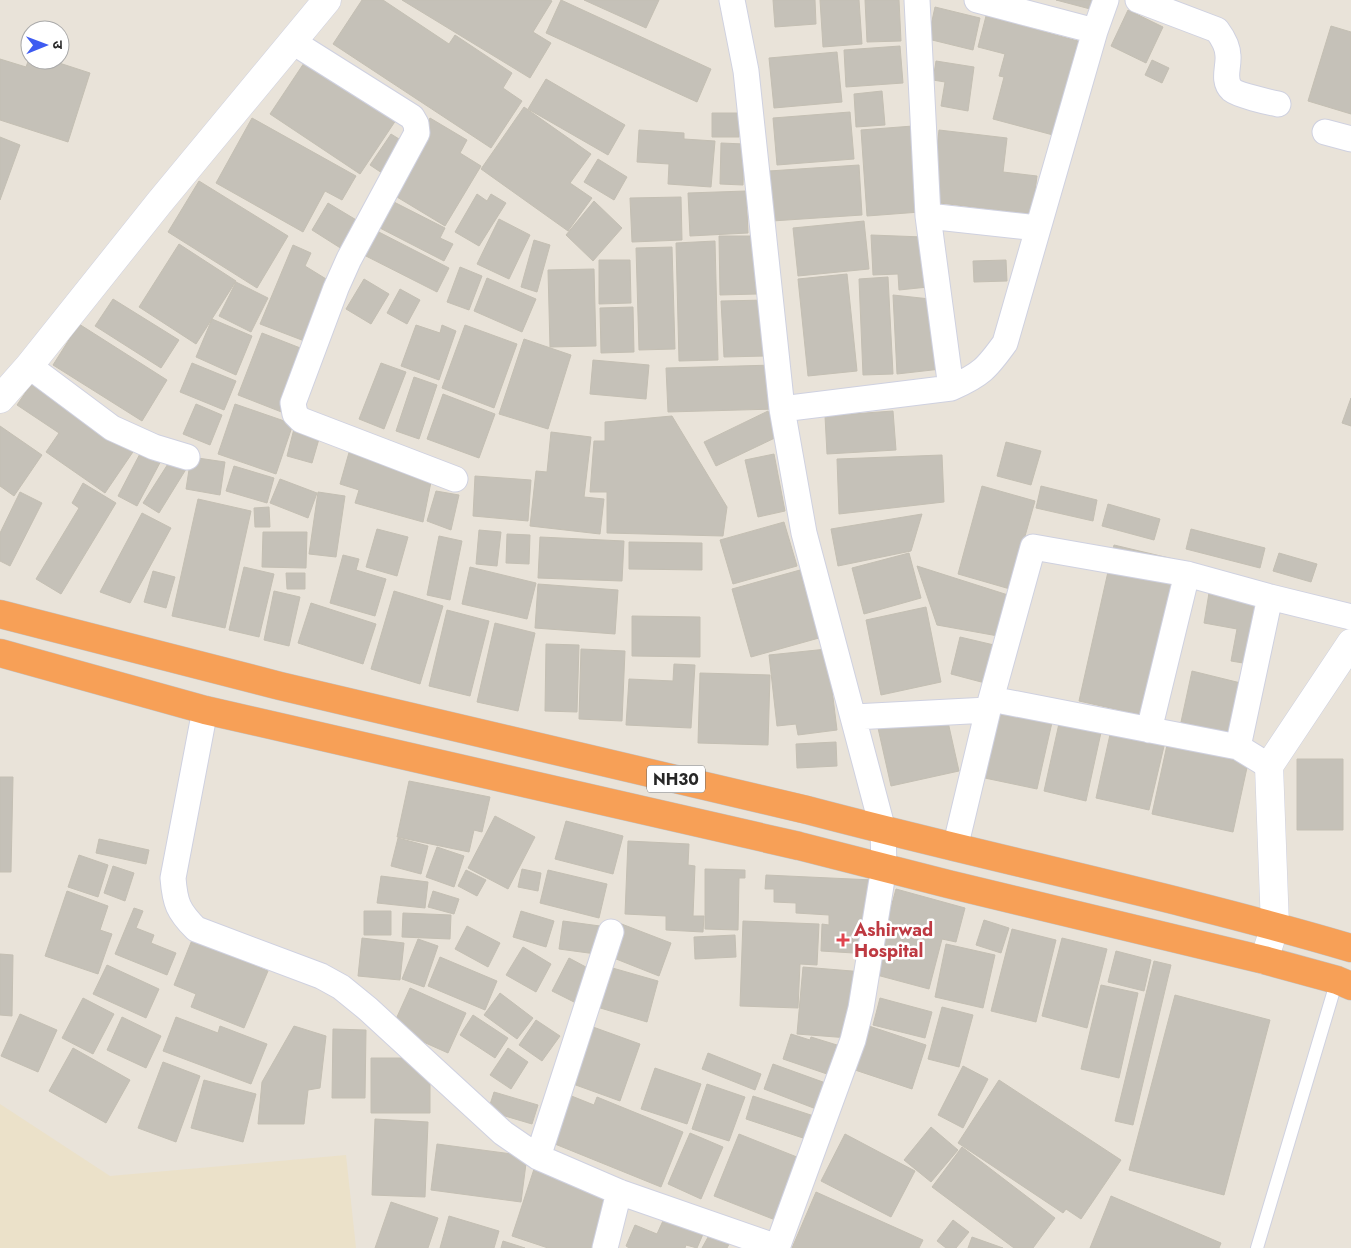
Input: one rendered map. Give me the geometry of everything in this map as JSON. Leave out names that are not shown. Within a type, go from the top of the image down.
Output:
[{"type":"highway","name":"NH30","points":[[0,614],[280,686],[807,810],[1276,926],[1351,948]]},
{"type":"highway","name":"NH30","points":[[0,653],[205,710],[799,846],[1264,960],[1344,983]]},
{"type":"highway","points":[[276,726],[280,686]]},
{"type":"highway","points":[[799,846],[807,810]]},
{"type":"street","points":[[0,399],[29,366],[159,202],[327,0]]},
{"type":"street","points":[[205,710],[173,878],[174,896],[182,914],[196,929],[321,976],[341,987],[368,1009],[503,1133],[538,1157],[619,1192],[777,1247],[853,1040],[863,1000],[884,867],[883,830],[804,534],[782,410],[746,71],[732,0]]},
{"type":"street","points":[[917,0],[928,216],[952,388]]},
{"type":"street","points":[[977,0],[1095,31]]},
{"type":"street","points":[[782,410],[952,388],[970,380],[987,367],[1005,343],[1095,31],[1106,0]]},
{"type":"street","points":[[1138,0],[1218,30],[1224,39],[1228,55],[1226,77],[1233,91],[1278,104]]},
{"type":"street","points":[[293,42],[412,117],[416,124],[417,133],[349,259],[336,288],[293,403],[295,414],[301,420],[455,479]]},
{"type":"street","points":[[1326,132],[1351,139]]},
{"type":"street","points":[[928,216],[1038,228]]},
{"type":"street","points":[[29,366],[112,428],[154,447],[187,457]]},
{"type":"street","points":[[955,848],[989,704],[1034,547],[1187,574],[1351,617]]},
{"type":"street","points":[[1148,730],[1187,574]]},
{"type":"street","points":[[1238,747],[1270,597]]},
{"type":"street","points":[[1264,960],[1276,926],[1268,766],[1351,643]]},
{"type":"street","points":[[854,718],[989,704],[1238,747],[1268,766]]},
{"type":"street","points":[[538,1157],[611,932]]},
{"type":"street","points":[[606,1248],[619,1192]]},
{"type":"lane","points":[[1257,1248],[1344,983]]},
{"type":"shaded area","points":[[0,1104],[110,1176],[346,1155],[356,1248],[0,1248]]},
{"type":"building","points":[[362,0],[383,0],[449,44],[455,35],[512,73],[503,88],[522,101],[491,148],[333,44]]},
{"type":"building","points":[[402,0],[550,0],[552,1],[533,32],[551,43],[530,78]]},
{"type":"building","points":[[561,0],[711,69],[697,102],[546,33]]},
{"type":"building","points":[[584,0],[659,0],[646,28]]},
{"type":"building","points":[[773,0],[815,0],[816,24],[775,27]]},
{"type":"building","points":[[820,0],[859,0],[862,44],[823,47]]},
{"type":"building","points":[[865,0],[899,0],[901,41],[867,42]]},
{"type":"building","points":[[1056,0],[1096,0],[1094,10]]},
{"type":"building","points":[[935,7],[980,18],[973,50],[928,39]]},
{"type":"building","points":[[1128,10],[1163,27],[1146,63],[1111,46]]},
{"type":"building","points":[[986,16],[1078,41],[1053,135],[993,119],[1004,77],[999,76],[1005,54],[978,47]]},
{"type":"building","points":[[1331,26],[1351,32],[1351,114],[1308,101]]},
{"type":"building","points":[[900,46],[903,83],[846,87],[844,50]]},
{"type":"building","points":[[837,52],[842,102],[774,108],[769,58]]},
{"type":"building","points":[[308,57],[398,117],[360,174],[270,114]]},
{"type":"building","points":[[0,59],[20,65],[20,70],[70,70],[70,66],[90,73],[68,142],[0,120]]},
{"type":"building","points":[[1152,60],[1169,68],[1162,83],[1145,75]]},
{"type":"building","points":[[936,61],[974,67],[968,111],[941,106],[945,82],[933,80]]},
{"type":"building","points":[[546,79],[625,125],[608,155],[528,109]]},
{"type":"building","points":[[882,91],[885,125],[856,127],[854,94]]},
{"type":"building","points":[[524,107],[591,154],[570,183],[592,198],[568,231],[481,169]]},
{"type":"building","points":[[850,112],[854,159],[777,165],[773,118]]},
{"type":"building","points":[[712,113],[740,113],[739,137],[712,137]]},
{"type":"building","points":[[252,118],[356,176],[342,200],[325,191],[303,232],[216,183]]},
{"type":"building","points":[[430,118],[467,140],[460,153],[481,166],[445,226],[387,191]]},
{"type":"building","points":[[913,126],[920,212],[867,216],[861,130]]},
{"type":"building","points":[[639,130],[684,133],[684,139],[715,141],[711,187],[668,184],[669,164],[637,162]]},
{"type":"building","points":[[939,130],[1007,138],[1003,172],[1037,176],[1032,214],[931,202]]},
{"type":"building","points":[[391,134],[407,144],[385,175],[370,165]]},
{"type":"building","points":[[0,137],[20,145],[0,200]]},
{"type":"building","points":[[721,143],[744,144],[743,185],[720,184]]},
{"type":"building","points":[[598,159],[627,177],[614,200],[584,182]]},
{"type":"building","points":[[859,165],[862,215],[772,221],[769,171]]},
{"type":"building","points":[[199,181],[288,236],[257,288],[168,232]]},
{"type":"building","points":[[746,191],[748,233],[690,236],[688,193]]},
{"type":"building","points":[[477,194],[487,201],[491,194],[506,203],[479,246],[455,232]]},
{"type":"building","points":[[681,197],[682,240],[632,242],[630,198]]},
{"type":"building","points":[[390,200],[445,228],[440,238],[453,244],[444,261],[376,226]]},
{"type":"building","points":[[594,201],[622,228],[593,261],[566,235]]},
{"type":"building","points":[[328,203],[358,221],[342,249],[312,230]]},
{"type":"building","points":[[499,219],[530,235],[509,279],[477,264]]},
{"type":"building","points":[[864,221],[869,269],[798,276],[793,228]]},
{"type":"building","points":[[371,228],[449,268],[437,292],[358,252]]},
{"type":"building","points":[[871,235],[923,237],[928,287],[899,290],[898,274],[873,275]]},
{"type":"building","points":[[719,236],[756,236],[757,294],[720,295]]},
{"type":"building","points":[[534,240],[550,245],[537,292],[521,287]]},
{"type":"building","points":[[715,241],[718,360],[679,361],[676,243]]},
{"type":"building","points":[[179,244],[236,281],[196,344],[139,307]]},
{"type":"building","points":[[293,245],[311,253],[305,266],[331,282],[307,342],[260,324]]},
{"type":"building","points":[[672,247],[675,349],[639,350],[636,248]]},
{"type":"building","points":[[599,260],[630,260],[631,303],[599,304]]},
{"type":"building","points":[[1006,260],[1007,281],[974,282],[973,261]]},
{"type":"building","points":[[460,267],[482,276],[469,310],[447,302]]},
{"type":"building","points":[[594,269],[596,346],[550,347],[548,270]]},
{"type":"building","points":[[847,274],[857,371],[808,376],[798,279]]},
{"type":"building","points":[[888,277],[893,374],[863,375],[859,279]]},
{"type":"building","points":[[487,278],[536,299],[522,332],[474,311]]},
{"type":"building","points":[[364,279],[389,294],[371,324],[346,309]]},
{"type":"building","points":[[236,282],[268,298],[251,332],[219,316]]},
{"type":"building","points":[[400,289],[420,300],[407,324],[387,313]]},
{"type":"building","points":[[893,295],[930,299],[941,369],[897,374]]},
{"type":"building","points":[[113,299],[179,340],[161,368],[95,326]]},
{"type":"building","points":[[766,300],[766,356],[724,357],[721,301]]},
{"type":"building","points":[[633,307],[634,352],[601,353],[600,308]]},
{"type":"building","points":[[212,319],[252,336],[236,375],[196,357]]},
{"type":"building","points":[[79,324],[167,380],[142,421],[53,365]]},
{"type":"building","points":[[416,325],[440,333],[442,325],[456,331],[439,380],[401,366]]},
{"type":"building","points":[[465,325],[517,344],[494,408],[442,388]]},
{"type":"building","points":[[262,333],[308,351],[284,413],[238,395]]},
{"type":"building","points":[[524,339],[571,355],[548,429],[499,414]]},
{"type":"building","points":[[593,360],[649,365],[646,399],[590,394]]},
{"type":"building","points":[[192,363],[236,381],[224,410],[180,392]]},
{"type":"building","points":[[381,363],[406,372],[384,429],[359,419]]},
{"type":"building","points":[[774,365],[776,409],[668,412],[666,368]]},
{"type":"building","points":[[36,377],[137,446],[105,493],[46,452],[59,433],[17,405]]},
{"type":"building","points":[[414,377],[437,385],[419,439],[396,431]]},
{"type":"building","points":[[443,394],[495,414],[479,458],[427,439]]},
{"type":"building","points":[[1351,398],[1351,426],[1342,423]]},
{"type":"building","points":[[196,404],[222,415],[210,445],[183,434]]},
{"type":"building","points":[[235,404],[293,424],[276,474],[218,454]]},
{"type":"building","points":[[768,411],[779,436],[716,466],[704,442]]},
{"type":"building","points":[[893,411],[896,450],[827,454],[825,416]]},
{"type":"building","points":[[672,416],[727,507],[723,536],[607,533],[607,492],[590,492],[594,441],[605,441],[605,422]]},
{"type":"building","points":[[295,425],[321,432],[312,463],[287,456]]},
{"type":"building","points":[[0,426],[42,455],[14,496],[0,486]]},
{"type":"building","points":[[551,432],[591,437],[584,497],[604,499],[600,534],[530,526],[536,471],[547,472]]},
{"type":"building","points":[[1006,442],[1041,451],[1031,485],[997,476]]},
{"type":"building","points":[[144,446],[163,457],[137,506],[118,496]]},
{"type":"building","points":[[350,449],[431,482],[423,522],[355,503],[359,490],[340,484]]},
{"type":"building","points":[[774,454],[785,511],[758,517],[745,460]]},
{"type":"building","points":[[942,455],[944,502],[839,514],[837,459]]},
{"type":"building","points":[[173,456],[188,466],[159,513],[143,503]]},
{"type":"building","points":[[191,457],[225,462],[220,495],[186,489]]},
{"type":"building","points":[[234,466],[274,478],[267,503],[226,491]]},
{"type":"building","points":[[475,476],[531,480],[528,521],[473,516]]},
{"type":"building","points":[[280,479],[317,493],[308,518],[270,503]]},
{"type":"building","points":[[83,483],[116,503],[61,594],[36,579],[79,508],[72,503]]},
{"type":"building","points":[[982,486],[1035,501],[1010,589],[958,574]]},
{"type":"building","points":[[1041,486],[1097,500],[1093,521],[1036,508]]},
{"type":"building","points":[[436,491],[459,495],[451,530],[427,521]]},
{"type":"building","points":[[20,492],[42,503],[10,566],[0,561],[0,533]]},
{"type":"building","points":[[318,492],[345,496],[336,557],[309,554]]},
{"type":"building","points":[[198,499],[251,511],[225,628],[172,616]]},
{"type":"building","points":[[1108,504],[1160,519],[1154,540],[1102,526]]},
{"type":"building","points":[[269,507],[270,527],[255,527],[254,508]]},
{"type":"building","points":[[142,513],[171,528],[130,603],[100,592]]},
{"type":"building","points":[[922,514],[911,551],[838,566],[831,529]]},
{"type":"building","points":[[784,522],[797,566],[733,584],[720,540]]},
{"type":"building","points":[[377,529],[408,537],[397,576],[366,567]]},
{"type":"building","points":[[1191,529],[1265,548],[1260,568],[1186,549]]},
{"type":"building","points":[[479,530],[501,532],[497,566],[476,564]]},
{"type":"building","points":[[263,532],[307,532],[306,568],[262,567]]},
{"type":"building","points":[[507,534],[530,535],[529,564],[506,563]]},
{"type":"building","points":[[439,536],[462,541],[450,600],[427,595]]},
{"type":"building","points":[[540,537],[624,541],[622,581],[538,578]]},
{"type":"building","points":[[629,542],[702,543],[702,570],[629,569]]},
{"type":"building","points":[[1114,545],[1186,562],[1151,717],[1079,701]]},
{"type":"building","points":[[909,553],[921,598],[864,614],[852,568]]},
{"type":"building","points":[[1279,553],[1317,564],[1311,582],[1273,571]]},
{"type":"building","points":[[343,555],[359,559],[356,570],[386,579],[375,616],[330,603]]},
{"type":"building","points":[[917,566],[1008,595],[998,636],[937,625]]},
{"type":"building","points":[[244,567],[274,574],[259,637],[229,630]]},
{"type":"building","points":[[470,567],[536,583],[527,619],[462,604]]},
{"type":"building","points":[[800,570],[819,638],[751,657],[732,589]]},
{"type":"building","points":[[153,571],[175,577],[166,608],[144,602]]},
{"type":"building","points":[[286,573],[305,573],[305,589],[287,589]]},
{"type":"building","points":[[1212,575],[1281,587],[1267,667],[1231,661],[1237,629],[1204,623]]},
{"type":"building","points":[[538,584],[618,590],[615,634],[535,628]]},
{"type":"building","points":[[274,591],[300,597],[289,646],[264,640]]},
{"type":"building","points":[[394,591],[443,606],[420,684],[371,669]]},
{"type":"building","points":[[311,603],[376,624],[363,664],[298,643]]},
{"type":"building","points":[[926,607],[941,682],[881,695],[866,620]]},
{"type":"building","points":[[447,610],[489,621],[470,696],[429,686]]},
{"type":"building","points":[[632,616],[700,617],[700,657],[632,656]]},
{"type":"building","points":[[495,623],[535,633],[518,711],[477,702]]},
{"type":"building","points":[[960,637],[994,645],[985,683],[951,674]]},
{"type":"building","points":[[546,644],[579,645],[577,712],[545,711]]},
{"type":"building","points":[[581,649],[625,651],[622,721],[579,719]]},
{"type":"building","points":[[827,649],[837,730],[798,735],[796,724],[777,726],[769,655]]},
{"type":"building","points":[[674,664],[695,665],[691,728],[626,725],[629,679],[673,681]]},
{"type":"building","points":[[1192,671],[1257,687],[1246,737],[1181,722]]},
{"type":"building","points":[[700,673],[770,675],[768,745],[698,743]]},
{"type":"building","points":[[995,705],[1053,718],[1037,789],[980,777]]},
{"type":"building","points":[[946,713],[959,771],[891,786],[878,728]]},
{"type":"building","points":[[1060,719],[1102,728],[1086,801],[1044,791]]},
{"type":"building","points":[[1111,730],[1165,742],[1149,810],[1096,798]]},
{"type":"building","points":[[836,742],[837,766],[797,768],[796,744]]},
{"type":"building","points":[[1167,745],[1248,763],[1233,832],[1152,814]]},
{"type":"building","points":[[1297,759],[1343,759],[1343,830],[1297,830]]},
{"type":"building","points":[[0,777],[13,777],[11,872],[0,872]]},
{"type":"building","points":[[409,781],[490,797],[482,832],[474,830],[469,852],[397,837]]},
{"type":"building","points":[[495,816],[535,837],[508,889],[468,868]]},
{"type":"building","points":[[566,821],[623,836],[613,874],[555,859]]},
{"type":"building","points":[[398,838],[428,846],[421,874],[391,866]]},
{"type":"building","points":[[99,839],[149,850],[146,864],[96,853]]},
{"type":"building","points":[[628,841],[689,844],[688,865],[695,866],[693,916],[704,916],[703,932],[666,930],[666,916],[625,914]]},
{"type":"building","points":[[437,847],[464,856],[454,887],[426,877]]},
{"type":"building","points":[[79,855],[108,865],[98,897],[68,887]]},
{"type":"building","points":[[113,866],[134,873],[125,901],[104,893]]},
{"type":"building","points":[[522,869],[541,873],[538,891],[518,887]]},
{"type":"building","points":[[705,869],[745,870],[745,878],[739,878],[738,930],[705,929]]},
{"type":"building","points":[[466,870],[486,880],[477,896],[458,886]]},
{"type":"building","points":[[548,870],[607,884],[599,918],[540,903]]},
{"type":"building","points":[[766,875],[873,880],[870,954],[821,951],[822,924],[829,925],[829,915],[796,913],[796,903],[774,902],[774,889],[765,889]]},
{"type":"building","points":[[381,876],[428,882],[425,908],[377,903]]},
{"type":"building","points":[[896,889],[965,908],[956,942],[942,939],[929,989],[873,974]]},
{"type":"building","points":[[67,891],[108,906],[100,930],[112,934],[98,974],[45,956]]},
{"type":"building","points":[[433,891],[459,899],[454,914],[428,907]]},
{"type":"building","points":[[134,908],[143,911],[136,928],[154,935],[151,943],[176,953],[167,975],[115,954]]},
{"type":"building","points":[[364,911],[391,911],[391,935],[364,935]]},
{"type":"building","points":[[521,911],[554,921],[546,947],[513,937]]},
{"type":"building","points":[[403,913],[451,915],[450,939],[402,937]]},
{"type":"building","points":[[984,920],[1009,928],[1001,953],[976,945]]},
{"type":"building","points":[[563,921],[600,926],[596,954],[559,949]]},
{"type":"building","points":[[743,921],[819,924],[817,965],[800,964],[798,1008],[740,1006]]},
{"type":"building","points":[[619,923],[671,943],[659,976],[606,955]]},
{"type":"building","points":[[467,926],[500,943],[488,967],[455,949]]},
{"type":"building","points":[[1012,929],[1056,940],[1036,1022],[991,1011]]},
{"type":"building","points":[[735,935],[736,957],[695,959],[694,937]]},
{"type":"building","points":[[362,938],[404,943],[400,980],[358,976]]},
{"type":"building","points":[[1062,938],[1107,949],[1087,1028],[1042,1016]]},
{"type":"building","points":[[418,939],[438,946],[424,987],[402,979]]},
{"type":"building","points":[[192,940],[268,971],[244,1028],[191,1007],[196,994],[174,985]]},
{"type":"building","points":[[946,944],[995,955],[983,1008],[935,997]]},
{"type":"building","points":[[523,947],[551,964],[536,992],[506,975]]},
{"type":"building","points":[[1116,951],[1151,960],[1144,991],[1108,982]]},
{"type":"building","points":[[0,954],[13,955],[12,1016],[0,1015]]},
{"type":"building","points":[[440,957],[497,981],[485,1010],[428,986]]},
{"type":"building","points":[[569,958],[599,974],[582,1006],[552,991]]},
{"type":"building","points":[[1154,961],[1171,965],[1133,1125],[1115,1121]]},
{"type":"building","points":[[107,965],[159,989],[146,1018],[93,994]]},
{"type":"building","points":[[609,967],[658,981],[647,1022],[597,1007]]},
{"type":"building","points":[[803,967],[864,972],[849,1038],[797,1034]]},
{"type":"building","points":[[1101,985],[1138,993],[1119,1078],[1081,1069]]},
{"type":"building","points":[[410,988],[466,1013],[448,1053],[392,1028]]},
{"type":"building","points":[[500,993],[533,1018],[517,1039],[484,1015]]},
{"type":"building","points":[[1175,995],[1270,1020],[1224,1195],[1129,1170]]},
{"type":"building","points":[[83,998],[114,1014],[93,1054],[62,1038]]},
{"type":"building","points":[[880,998],[932,1012],[925,1038],[873,1025]]},
{"type":"building","points":[[942,1007],[973,1015],[959,1067],[928,1059]]},
{"type":"building","points":[[20,1014],[57,1030],[38,1072],[1,1056]]},
{"type":"building","points":[[473,1015],[508,1038],[495,1058],[460,1035]]},
{"type":"building","points":[[122,1017],[161,1036],[146,1068],[107,1050]]},
{"type":"building","points":[[176,1017],[218,1033],[220,1026],[267,1044],[251,1084],[163,1051]]},
{"type":"building","points":[[536,1020],[560,1036],[542,1061],[519,1045]]},
{"type":"building","points":[[294,1026],[326,1036],[320,1088],[308,1090],[304,1124],[258,1124],[262,1082]]},
{"type":"building","points":[[869,1026],[926,1045],[912,1089],[855,1070]]},
{"type":"building","points":[[593,1027],[640,1044],[620,1101],[573,1084]]},
{"type":"building","points":[[333,1029],[366,1030],[365,1098],[332,1098]]},
{"type":"building","points":[[791,1034],[810,1040],[811,1037],[837,1045],[827,1074],[783,1059]]},
{"type":"building","points":[[73,1048],[130,1080],[106,1123],[49,1091]]},
{"type":"building","points":[[508,1048],[528,1062],[511,1089],[490,1075]]},
{"type":"building","points":[[708,1053],[761,1074],[755,1090],[702,1069]]},
{"type":"building","points":[[371,1058],[430,1058],[430,1113],[371,1113]]},
{"type":"building","points":[[163,1062],[200,1076],[176,1142],[138,1128]]},
{"type":"building","points":[[773,1064],[834,1086],[824,1112],[764,1089]]},
{"type":"building","points":[[963,1066],[988,1079],[963,1128],[938,1115]]},
{"type":"building","points":[[655,1068],[701,1084],[687,1124],[641,1109]]},
{"type":"building","points":[[204,1080],[256,1094],[243,1142],[191,1128]]},
{"type":"building","points":[[999,1080],[1121,1160],[1081,1219],[1066,1209],[1063,1213],[958,1143]]},
{"type":"building","points":[[707,1084],[745,1097],[729,1141],[692,1129]]},
{"type":"building","points":[[494,1092],[538,1105],[532,1124],[488,1111]]},
{"type":"building","points":[[569,1095],[594,1105],[597,1097],[683,1132],[661,1187],[550,1142]]},
{"type":"building","points":[[753,1096],[826,1120],[818,1143],[746,1119]]},
{"type":"building","points":[[375,1119],[428,1122],[425,1197],[372,1195]]},
{"type":"building","points":[[931,1127],[958,1150],[931,1182],[904,1160]]},
{"type":"building","points":[[690,1133],[723,1147],[701,1199],[668,1184]]},
{"type":"building","points":[[739,1134],[812,1163],[788,1225],[714,1196]]},
{"type":"building","points":[[845,1134],[915,1171],[891,1217],[821,1181]]},
{"type":"building","points":[[437,1144],[527,1156],[521,1202],[431,1190]]},
{"type":"building","points":[[962,1147],[1055,1218],[1033,1248],[1014,1248],[932,1187]]},
{"type":"building","points":[[535,1166],[616,1193],[598,1248],[548,1248],[512,1236]]},
{"type":"building","points":[[816,1192],[923,1240],[919,1248],[792,1248]]},
{"type":"building","points":[[1111,1196],[1221,1243],[1219,1248],[1090,1248]]},
{"type":"building","points":[[672,1201],[710,1218],[697,1248],[686,1245],[685,1248],[629,1248],[626,1246],[635,1225],[657,1234]]},
{"type":"building","points":[[391,1202],[438,1218],[428,1248],[375,1248]]},
{"type":"building","points":[[449,1216],[499,1231],[494,1248],[440,1248]]},
{"type":"building","points":[[953,1220],[969,1232],[956,1248],[946,1248],[937,1241]]},
{"type":"building","points":[[717,1221],[736,1231],[727,1248],[702,1248]]},
{"type":"building","points":[[972,1237],[1003,1248],[968,1248]]},
{"type":"building","points":[[503,1241],[525,1248],[501,1248]]},
{"type":"place","name":"Ashirwad Hospital","points":[[843,940]]}]
